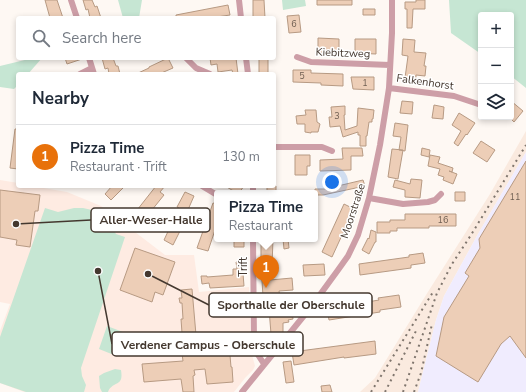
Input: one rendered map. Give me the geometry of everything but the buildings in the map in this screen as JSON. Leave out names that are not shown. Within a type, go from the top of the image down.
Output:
[{"type":"street","points":[[71,0],[76,16]]},
{"type":"street","points":[[239,0],[241,16]]},
{"type":"street","name":"Moorstraße","points":[[242,392],[311,307],[348,256],[358,235],[369,198],[380,145],[389,88],[392,0]]},
{"type":"street","name":"Kiebitzweg","points":[[297,57],[311,62],[390,65]]},
{"type":"street","points":[[90,60],[93,71]]},
{"type":"street","points":[[188,60],[196,68],[205,72]]},
{"type":"street","points":[[246,60],[248,72]]},
{"type":"street","name":"Falkenhorst","points":[[389,88],[454,96],[478,104]]},
{"type":"street","points":[[276,146],[322,147],[332,151]]},
{"type":"street","points":[[205,188],[214,193]]},
{"type":"street","points":[[369,198],[403,204],[428,202],[435,200],[440,194]]},
{"type":"street","name":"Trift","points":[[253,242],[254,341],[255,350],[264,364]]},
{"type":"shaded area","points":[[526,131],[526,152],[444,296],[436,320],[418,392],[360,392],[375,378],[490,194]]},
{"type":"shaded area","points":[[526,152],[526,392],[418,392],[436,320],[444,296]]},
{"type":"shaded area","points":[[0,180],[16,183],[16,188],[44,188],[67,192],[101,206],[165,255],[194,255],[199,292],[249,287],[251,351],[255,366],[234,392],[24,392],[0,383],[0,331],[10,304],[0,302]]},
{"type":"green space","points":[[118,0],[142,0],[139,16],[122,16]]},
{"type":"green space","points":[[282,0],[305,0],[306,6],[283,10]]},
{"type":"green space","points":[[449,0],[526,0],[526,88],[514,78],[514,12],[478,12],[478,52],[451,33]]},
{"type":"green space","points":[[25,60],[40,60],[30,72],[16,72],[16,87],[14,89],[0,87],[0,66]]},
{"type":"green space","points":[[45,208],[58,212],[74,208],[92,210],[107,220],[116,234],[125,237],[81,368],[82,376],[86,385],[84,392],[26,392],[0,383],[0,337]]},
{"type":"green space","points":[[107,326],[123,332],[114,355],[99,349]]},
{"type":"green space","points":[[115,369],[121,370],[122,376],[120,382],[110,388],[108,392],[102,392],[100,388],[99,376]]},
{"type":"railway","points":[[403,392],[437,293],[452,264],[526,145]]},
{"type":"railway","points":[[371,392],[433,292]]},
{"type":"railway","points":[[414,392],[421,373],[432,324]]},
{"type":"railway","points":[[385,392],[417,329]]},
{"type":"place","name":"Aller-Weser-Halle","points":[[16,224]]},
{"type":"place","name":"Verdener Campus - Oberschule","points":[[98,271]]},
{"type":"place","name":"Sporthalle der Oberschule","points":[[148,274]]},
{"type":"place","name":"Pizza Time","points":[[266,288]]}]
